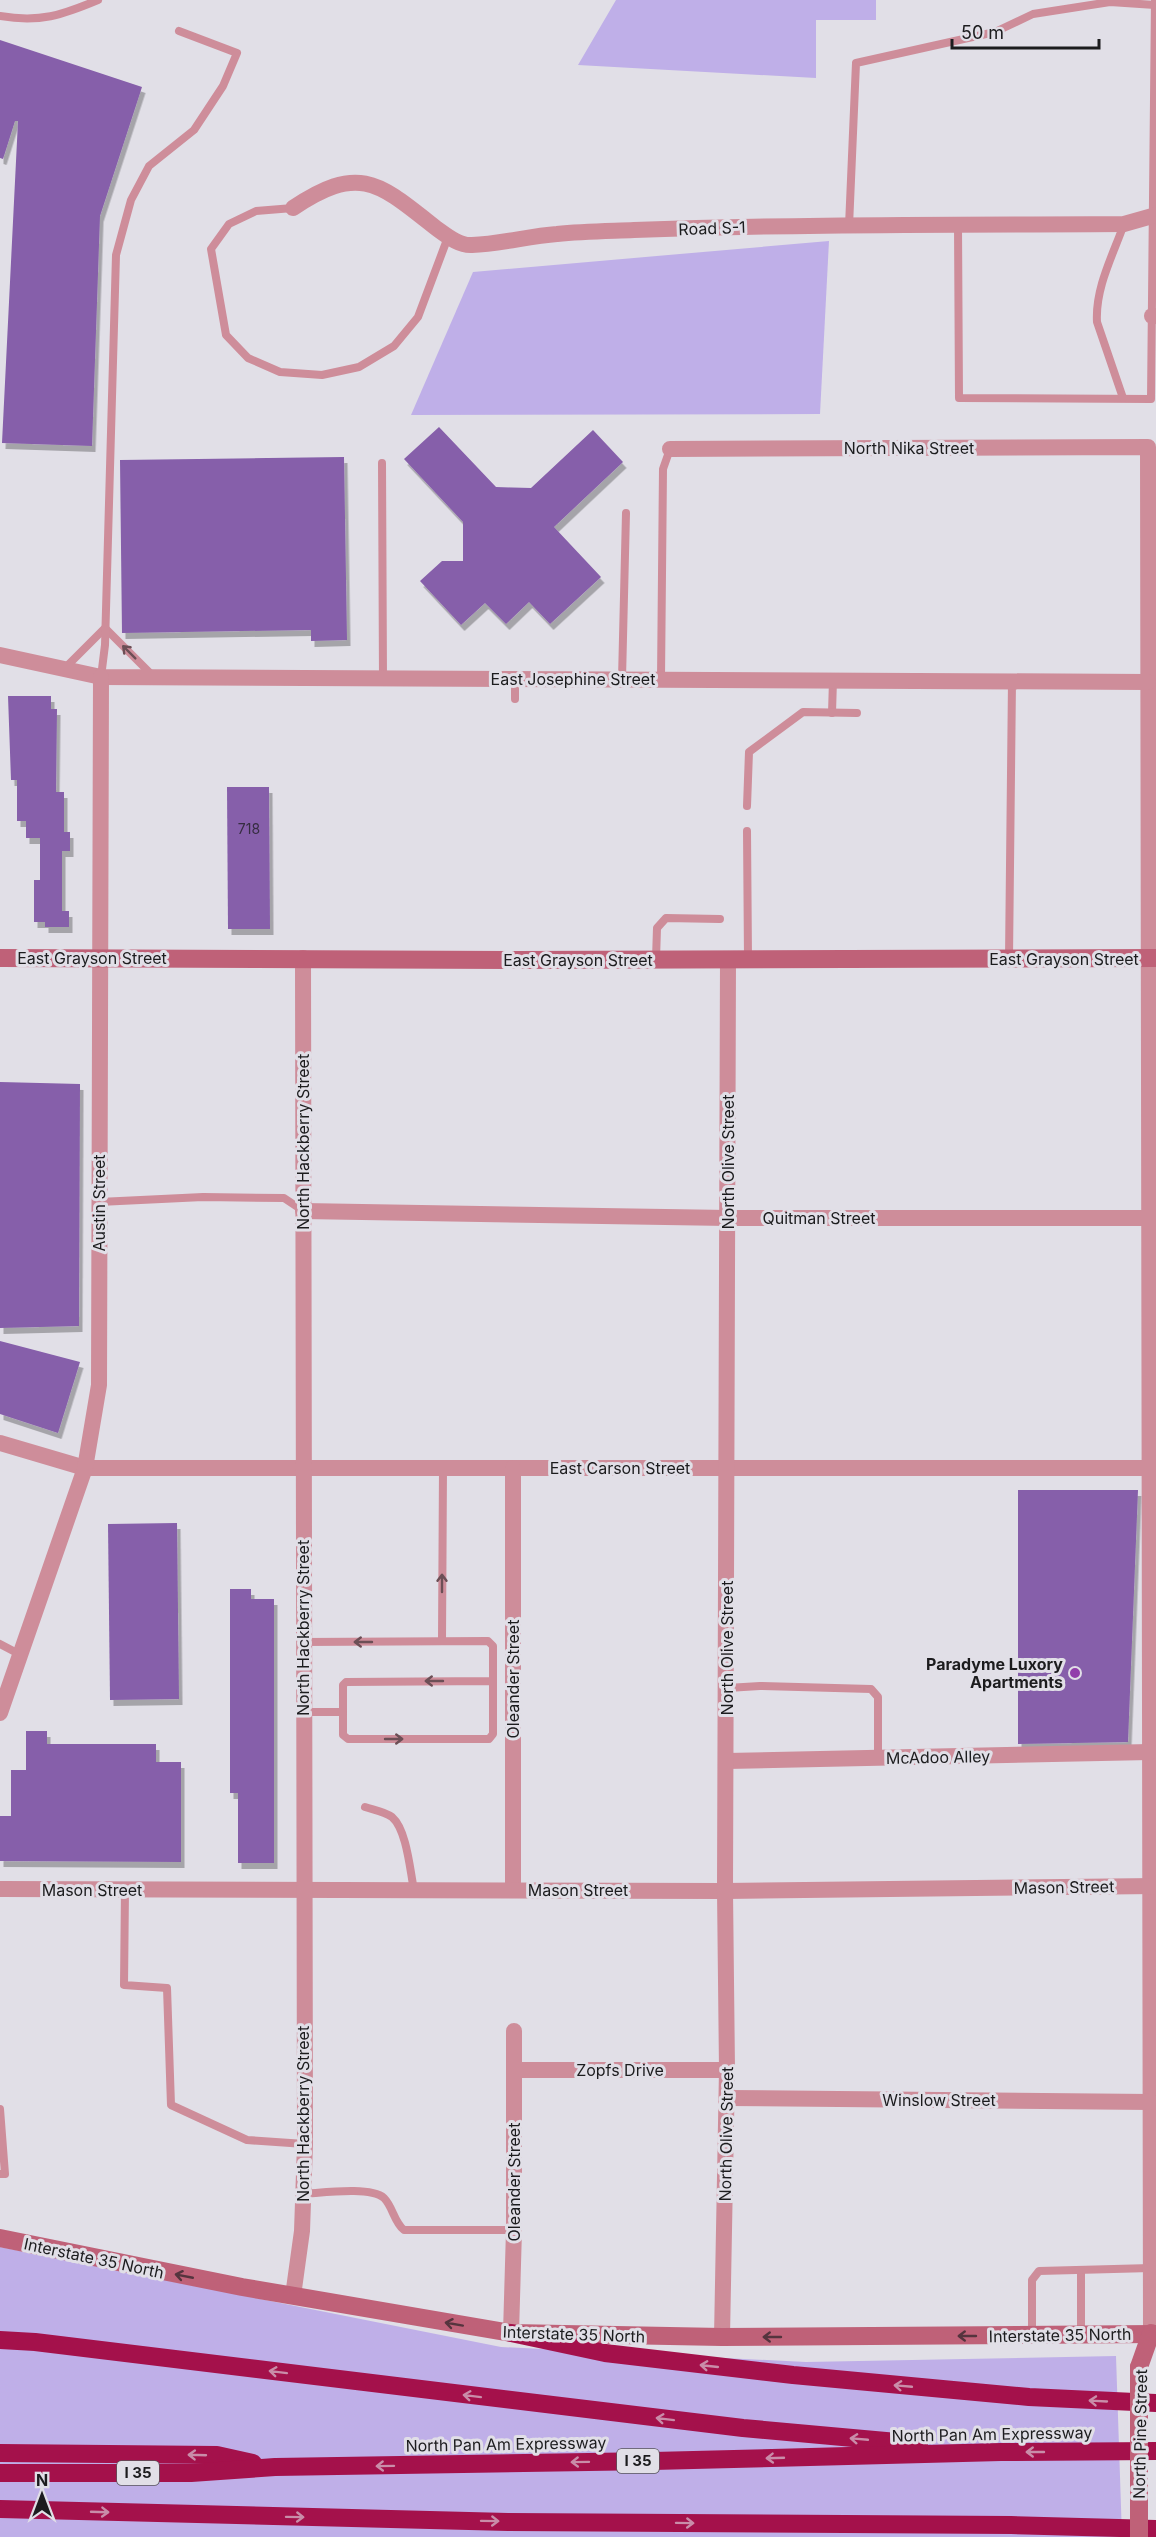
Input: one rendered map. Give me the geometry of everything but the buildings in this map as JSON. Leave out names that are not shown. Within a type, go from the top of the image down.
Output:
[{"type":"highway","points":[[511,2333],[605,2353],[782,2374],[1029,2397],[1156,2403]]},
{"type":"highway","points":[[0,2340],[35,2342],[743,2428],[1001,2452]]},
{"type":"highway","name":"North Pan Am Expressway","points":[[0,2473],[191,2473],[275,2467],[1001,2452],[1156,2451]]},
{"type":"highway","points":[[0,2452],[218,2455],[275,2467]]},
{"type":"highway","points":[[0,2510],[497,2522],[1011,2525],[1156,2529]]},
{"type":"main road","name":"East Grayson Street","points":[[0,958],[1152,958]]},
{"type":"main road","name":"Interstate 35 North","points":[[0,2238],[293,2296],[511,2333],[722,2337],[1032,2335],[1154,2337]]},
{"type":"main road","name":"North Pine Street","points":[[1139,2537],[1139,2367],[1154,2337]]},
{"type":"street","name":"Road S-1","points":[[293,208],[334,185],[360,182],[392,194],[448,237],[469,246],[557,234],[622,230],[746,226],[1125,224],[1154,215]]},
{"type":"street","name":"North Nika Street","points":[[670,449],[1148,447]]},
{"type":"street","name":"North Pine Street","points":[[1148,447],[1153,1218],[1153,1682],[1150,1752],[1153,1886],[1151,2268],[1154,2337]]},
{"type":"street","name":"East Josephine Street","points":[[0,655],[100,677],[1148,681]]},
{"type":"street","name":"Austin Street","points":[[0,1713],[85,1468],[99,1385],[100,677]]},
{"type":"street","name":"North Hackberry Street","points":[[293,2296],[302,2231],[305,2144],[303,958]]},
{"type":"street","name":"North Olive Street","points":[[722,2337],[727,2098],[725,1891],[728,959]]},
{"type":"street","name":"Quitman Street","points":[[303,1211],[728,1218],[1153,1218]]},
{"type":"street","name":"East Carson Street","points":[[0,1443],[85,1468],[1153,1468]]},
{"type":"street","name":"Oleander Street","points":[[513,1468],[513,1890]]},
{"type":"street","name":"McAdoo Alley","points":[[727,1761],[1150,1752]]},
{"type":"street","name":"Mason Street","points":[[0,1889],[725,1891],[1153,1886]]},
{"type":"street","name":"Oleander Street","points":[[511,2333],[514,2230],[514,2031]]},
{"type":"street","name":"Zopfs Drive","points":[[514,2070],[727,2070]]},
{"type":"street","name":"Winslow Street","points":[[727,2098],[1151,2102]]},
{"type":"lane","points":[[0,16],[36,20],[52,18],[98,0]]},
{"type":"lane","points":[[849,227],[856,63],[995,32],[1033,14],[1110,2],[1155,2],[1154,316],[1151,399],[959,398],[958,225]]},
{"type":"lane","points":[[100,677],[105,628],[116,255],[131,200],[149,166],[194,130],[223,86],[237,52],[179,31]]},
{"type":"lane","points":[[293,208],[255,211],[229,224],[211,249],[226,335],[248,358],[280,372],[322,375],[358,367],[394,346],[418,317],[448,237]]},
{"type":"lane","points":[[1123,398],[1097,322],[1096,311],[1099,294],[1125,224]]},
{"type":"lane","points":[[661,679],[663,468],[670,449]]},
{"type":"lane","points":[[382,463],[383,678]]},
{"type":"lane","points":[[622,679],[626,513]]},
{"type":"lane","points":[[65,669],[105,628]]},
{"type":"lane","points":[[105,628],[154,677]]},
{"type":"lane","points":[[515,679],[515,699]]},
{"type":"lane","points":[[832,713],[833,680]]},
{"type":"lane","points":[[1009,959],[1012,681]]},
{"type":"lane","points":[[747,806],[749,752],[803,712],[857,713]]},
{"type":"lane","points":[[747,831],[748,959]]},
{"type":"lane","points":[[656,959],[657,928],[666,918],[720,919]]},
{"type":"lane","points":[[99,1202],[203,1197],[284,1198],[303,1211]]},
{"type":"lane","points":[[442,1468],[442,1641]]},
{"type":"lane","points":[[303,1642],[488,1641],[493,1646],[493,1681],[493,1734],[489,1739],[348,1739],[343,1735],[343,1685],[346,1682],[493,1681]]},
{"type":"lane","points":[[0,1644],[19,1654]]},
{"type":"lane","points":[[727,1688],[760,1686],[871,1689],[878,1697],[878,1758]]},
{"type":"lane","points":[[303,1712],[343,1712]]},
{"type":"lane","points":[[365,1807],[383,1812],[397,1823],[414,1890]]},
{"type":"lane","points":[[125,1890],[124,1985],[167,1988],[171,2105],[247,2140],[305,2144]]},
{"type":"lane","points":[[0,2109],[5,2174],[0,2174]]},
{"type":"lane","points":[[303,2194],[377,2193],[385,2200],[399,2226],[404,2230],[514,2230]]},
{"type":"lane","points":[[1032,2335],[1032,2280],[1035,2273],[1039,2271],[1151,2268]]},
{"type":"lane","points":[[1081,2270],[1081,2335]]},
{"type":"shaded area","points":[[616,0],[876,0],[876,20],[816,20],[816,78],[578,65]]},
{"type":"shaded area","points":[[829,241],[820,414],[411,415],[473,272]]},
{"type":"shaded area","points":[[0,2247],[501,2347],[806,2362],[1116,2356],[1122,2537],[0,2537]]},
{"type":"place","name":"Paradyme Luxory Apartments","points":[[1075,1673]]}]
